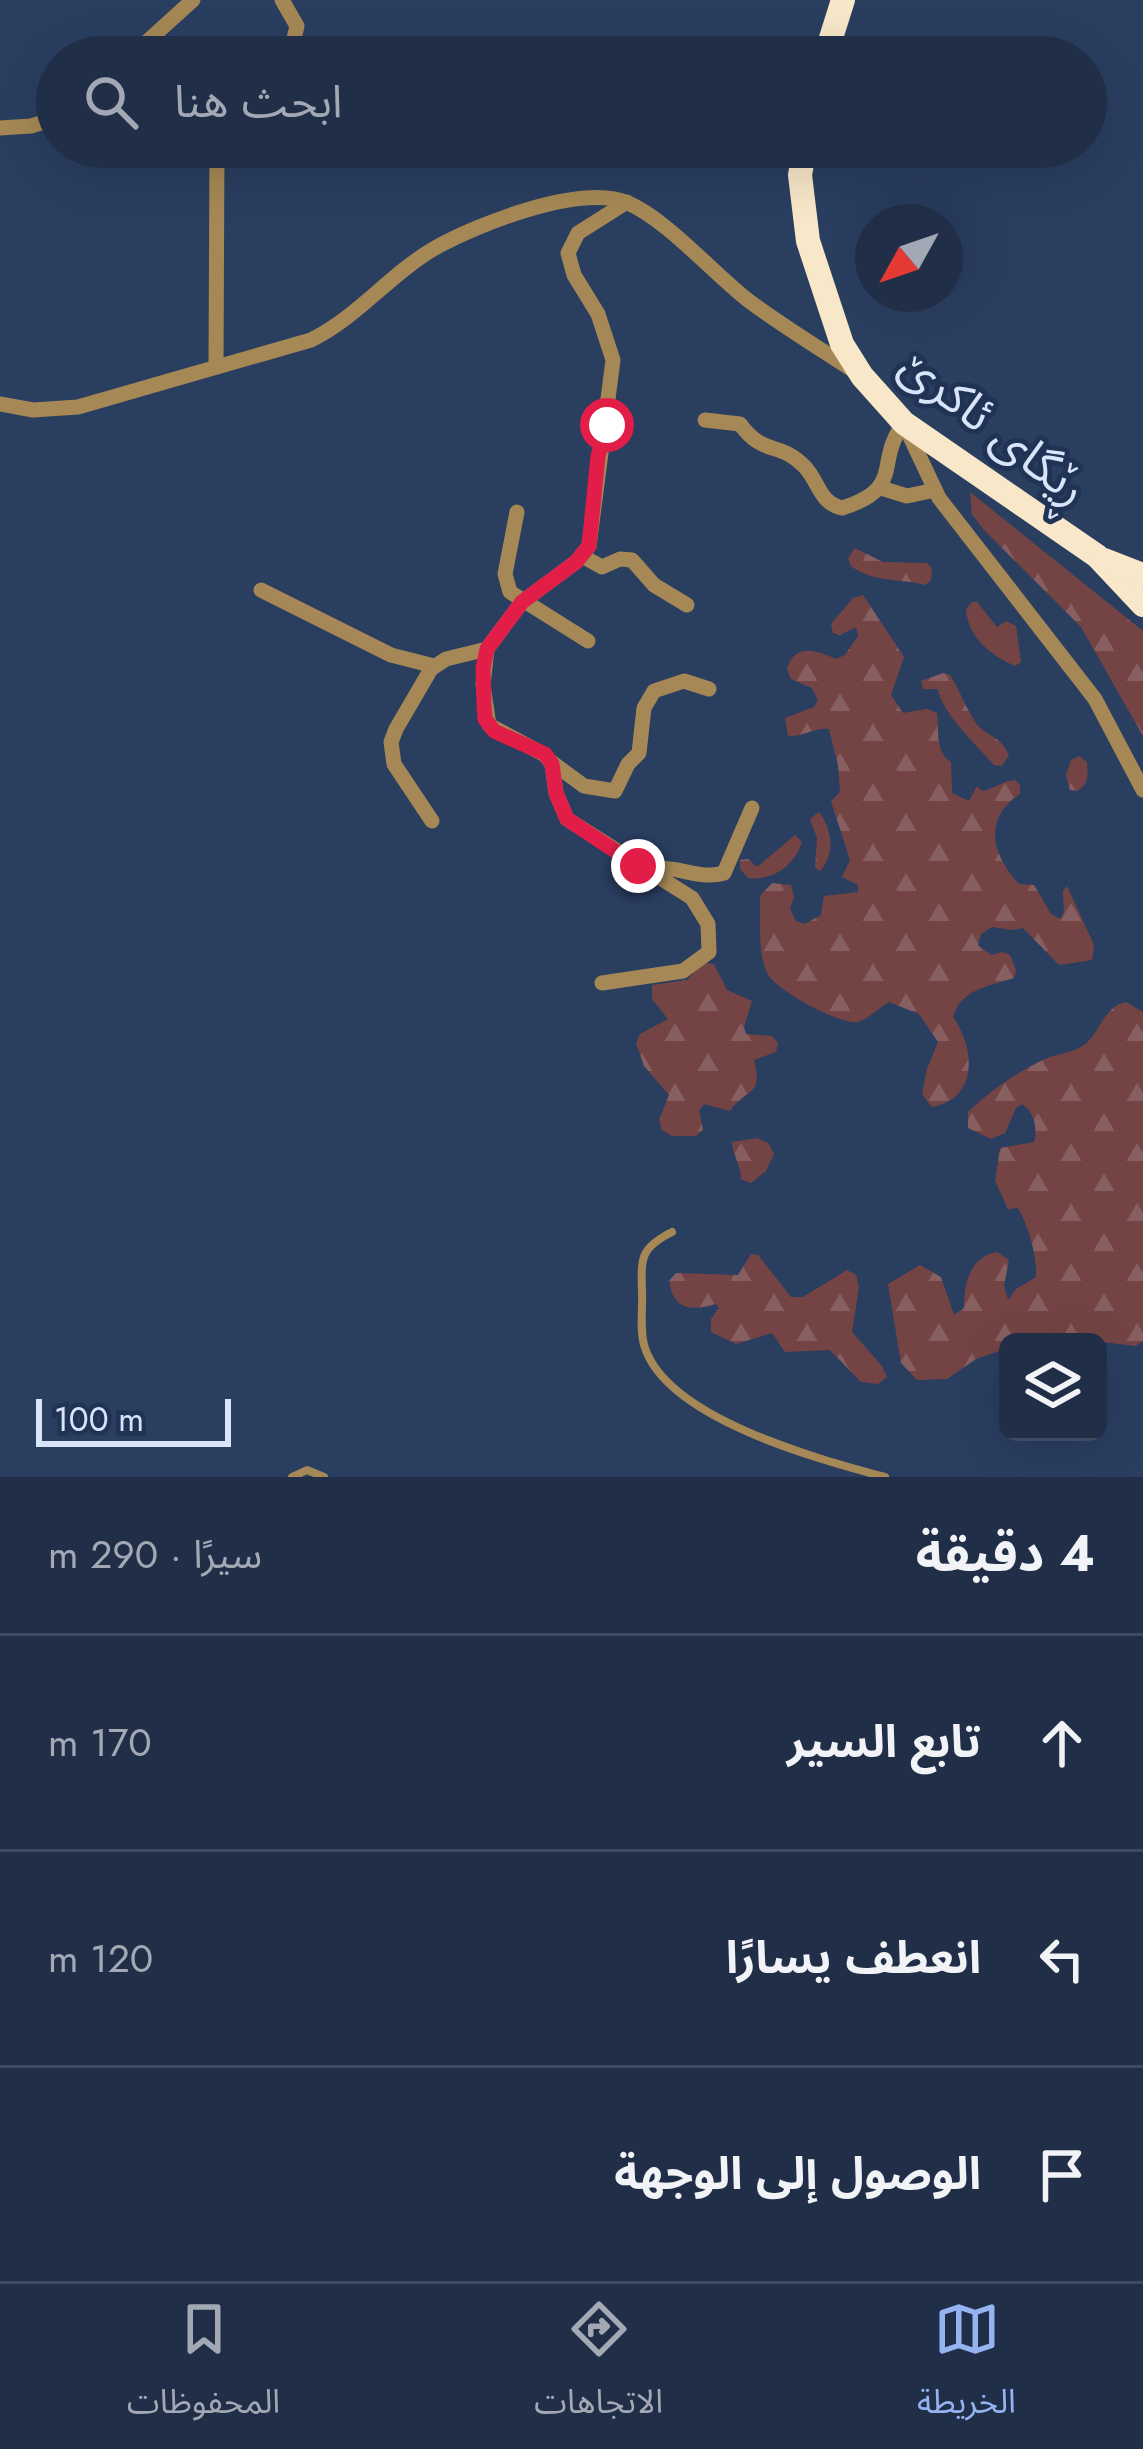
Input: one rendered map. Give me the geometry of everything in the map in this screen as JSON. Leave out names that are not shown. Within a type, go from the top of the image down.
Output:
[{"type":"highway","points":[[833,36],[845,4]]},
{"type":"highway","name":"ڕێگای ئاکرێ","points":[[801,168],[808,241],[842,344],[862,376],[904,423],[1096,556]]},
{"type":"highway","points":[[1096,556],[1143,575]]},
{"type":"highway","points":[[1096,556],[1143,605]]},
{"type":"street","points":[[154,36],[194,0]]},
{"type":"street","points":[[281,0],[297,26],[295,36]]},
{"type":"street","points":[[0,128],[36,125]]},
{"type":"street","points":[[216,367],[217,168]]},
{"type":"street","points":[[0,404],[33,410],[78,407],[311,340],[336,327],[403,267],[443,244],[558,202],[607,198],[627,202],[749,301],[862,376]]},
{"type":"street","points":[[627,202],[578,233],[568,253],[574,275],[598,314],[613,360],[593,530],[582,556],[522,602],[487,649],[483,685],[489,725],[536,748],[584,786],[615,791],[639,753],[644,708],[654,691],[684,681],[709,689]]},
{"type":"street","points":[[704,420],[740,424],[758,445],[791,455],[835,507],[856,504],[881,488],[890,447],[904,423]]},
{"type":"street","points":[[904,423],[935,490],[1094,699],[1143,790]]},
{"type":"street","points":[[881,488],[907,496],[935,490]]},
{"type":"street","points":[[517,512],[505,574],[511,592],[588,640]]},
{"type":"street","points":[[582,556],[602,567],[629,559],[654,585],[687,605]]},
{"type":"street","points":[[261,590],[391,655],[434,666]]},
{"type":"street","points":[[432,821],[404,783],[391,754],[396,729],[434,666],[487,649]]},
{"type":"street","points":[[550,761],[567,819],[675,886],[701,909],[711,939],[709,952],[683,971],[602,983]]},
{"type":"street","points":[[648,870],[673,867],[708,876],[724,873],[752,808]]},
{"type":"lane","points":[[672,1232],[650,1243],[641,1272],[643,1343],[654,1369],[692,1404],[794,1449],[885,1477]]},
{"type":"lane","points":[[292,1477],[307,1470],[324,1477]]},
{"type":"green space","points":[[970,492],[1143,631],[1143,736],[1081,627],[983,529],[972,514]]},
{"type":"green space","points":[[855,548],[883,562],[927,563],[932,568],[931,580],[925,585],[869,575],[851,566],[848,558]]},
{"type":"green space","points":[[863,595],[904,657],[891,695],[903,713],[927,709],[937,713],[940,747],[951,762],[952,793],[969,801],[977,786],[982,791],[1015,780],[1020,785],[1020,794],[996,826],[1002,861],[1019,884],[1034,885],[1051,914],[1060,919],[1067,886],[1094,945],[1092,960],[1059,965],[1023,928],[992,927],[981,934],[978,945],[991,955],[1010,955],[1014,978],[962,1000],[953,1017],[966,1043],[965,1083],[947,1102],[932,1107],[922,1094],[938,1042],[919,1014],[889,1002],[857,1022],[837,1018],[772,980],[762,955],[760,896],[772,883],[791,885],[790,909],[796,921],[805,924],[821,915],[824,896],[858,892],[858,885],[842,877],[850,860],[831,801],[840,792],[829,729],[788,736],[785,718],[814,707],[818,700],[812,688],[791,679],[787,669],[791,660],[807,651],[836,659],[845,655],[858,636],[856,627],[840,635],[833,633],[831,624],[853,598]]},
{"type":"green space","points":[[972,602],[997,627],[1006,621],[1016,626],[1021,662],[1015,666],[1006,662],[976,636],[966,609]]},
{"type":"green space","points":[[950,675],[978,725],[1005,748],[1009,755],[1002,766],[994,765],[961,729],[938,689],[923,689],[921,681]]},
{"type":"green space","points":[[1079,756],[1087,762],[1087,779],[1081,789],[1070,790],[1066,775],[1071,760]]},
{"type":"green space","points":[[819,812],[830,842],[820,871],[815,868],[817,838],[810,819]]},
{"type":"green space","points":[[795,835],[802,842],[781,870],[748,878],[740,869],[740,860],[748,859],[757,867]]},
{"type":"green space","points":[[703,963],[714,964],[727,990],[752,1001],[746,1034],[772,1036],[778,1043],[776,1052],[754,1060],[755,1086],[730,1111],[704,1104],[699,1110],[703,1130],[696,1136],[672,1136],[662,1130],[659,1120],[669,1095],[644,1066],[636,1043],[640,1034],[668,1019],[652,999],[652,985],[687,980]]},
{"type":"green space","points":[[1126,1002],[1143,1012],[1143,1341],[1136,1346],[1107,1343],[1107,1333],[999,1333],[999,1351],[976,1359],[947,1379],[917,1380],[901,1363],[888,1284],[920,1265],[941,1277],[954,1315],[964,1308],[970,1272],[988,1255],[997,1252],[1009,1260],[1004,1286],[1008,1300],[1036,1277],[1026,1224],[1018,1208],[1008,1209],[995,1181],[1000,1148],[1034,1142],[1032,1116],[1022,1104],[1005,1133],[991,1139],[968,1128],[968,1112],[1024,1070],[1081,1047]]},
{"type":"green space","points":[[757,1138],[768,1143],[774,1154],[766,1171],[751,1183],[741,1179],[732,1142]]},
{"type":"green space","points":[[751,1254],[758,1255],[791,1297],[803,1297],[847,1270],[856,1275],[859,1287],[852,1332],[887,1377],[878,1384],[861,1382],[830,1350],[785,1352],[772,1333],[736,1344],[711,1332],[711,1319],[719,1308],[716,1304],[685,1306],[671,1291],[669,1281],[676,1273],[738,1275]]},
{"type":"route","points":[[607,425],[598,456],[589,546],[576,562],[522,602],[487,649],[485,719],[494,731],[545,754],[567,819],[638,866]]}]
